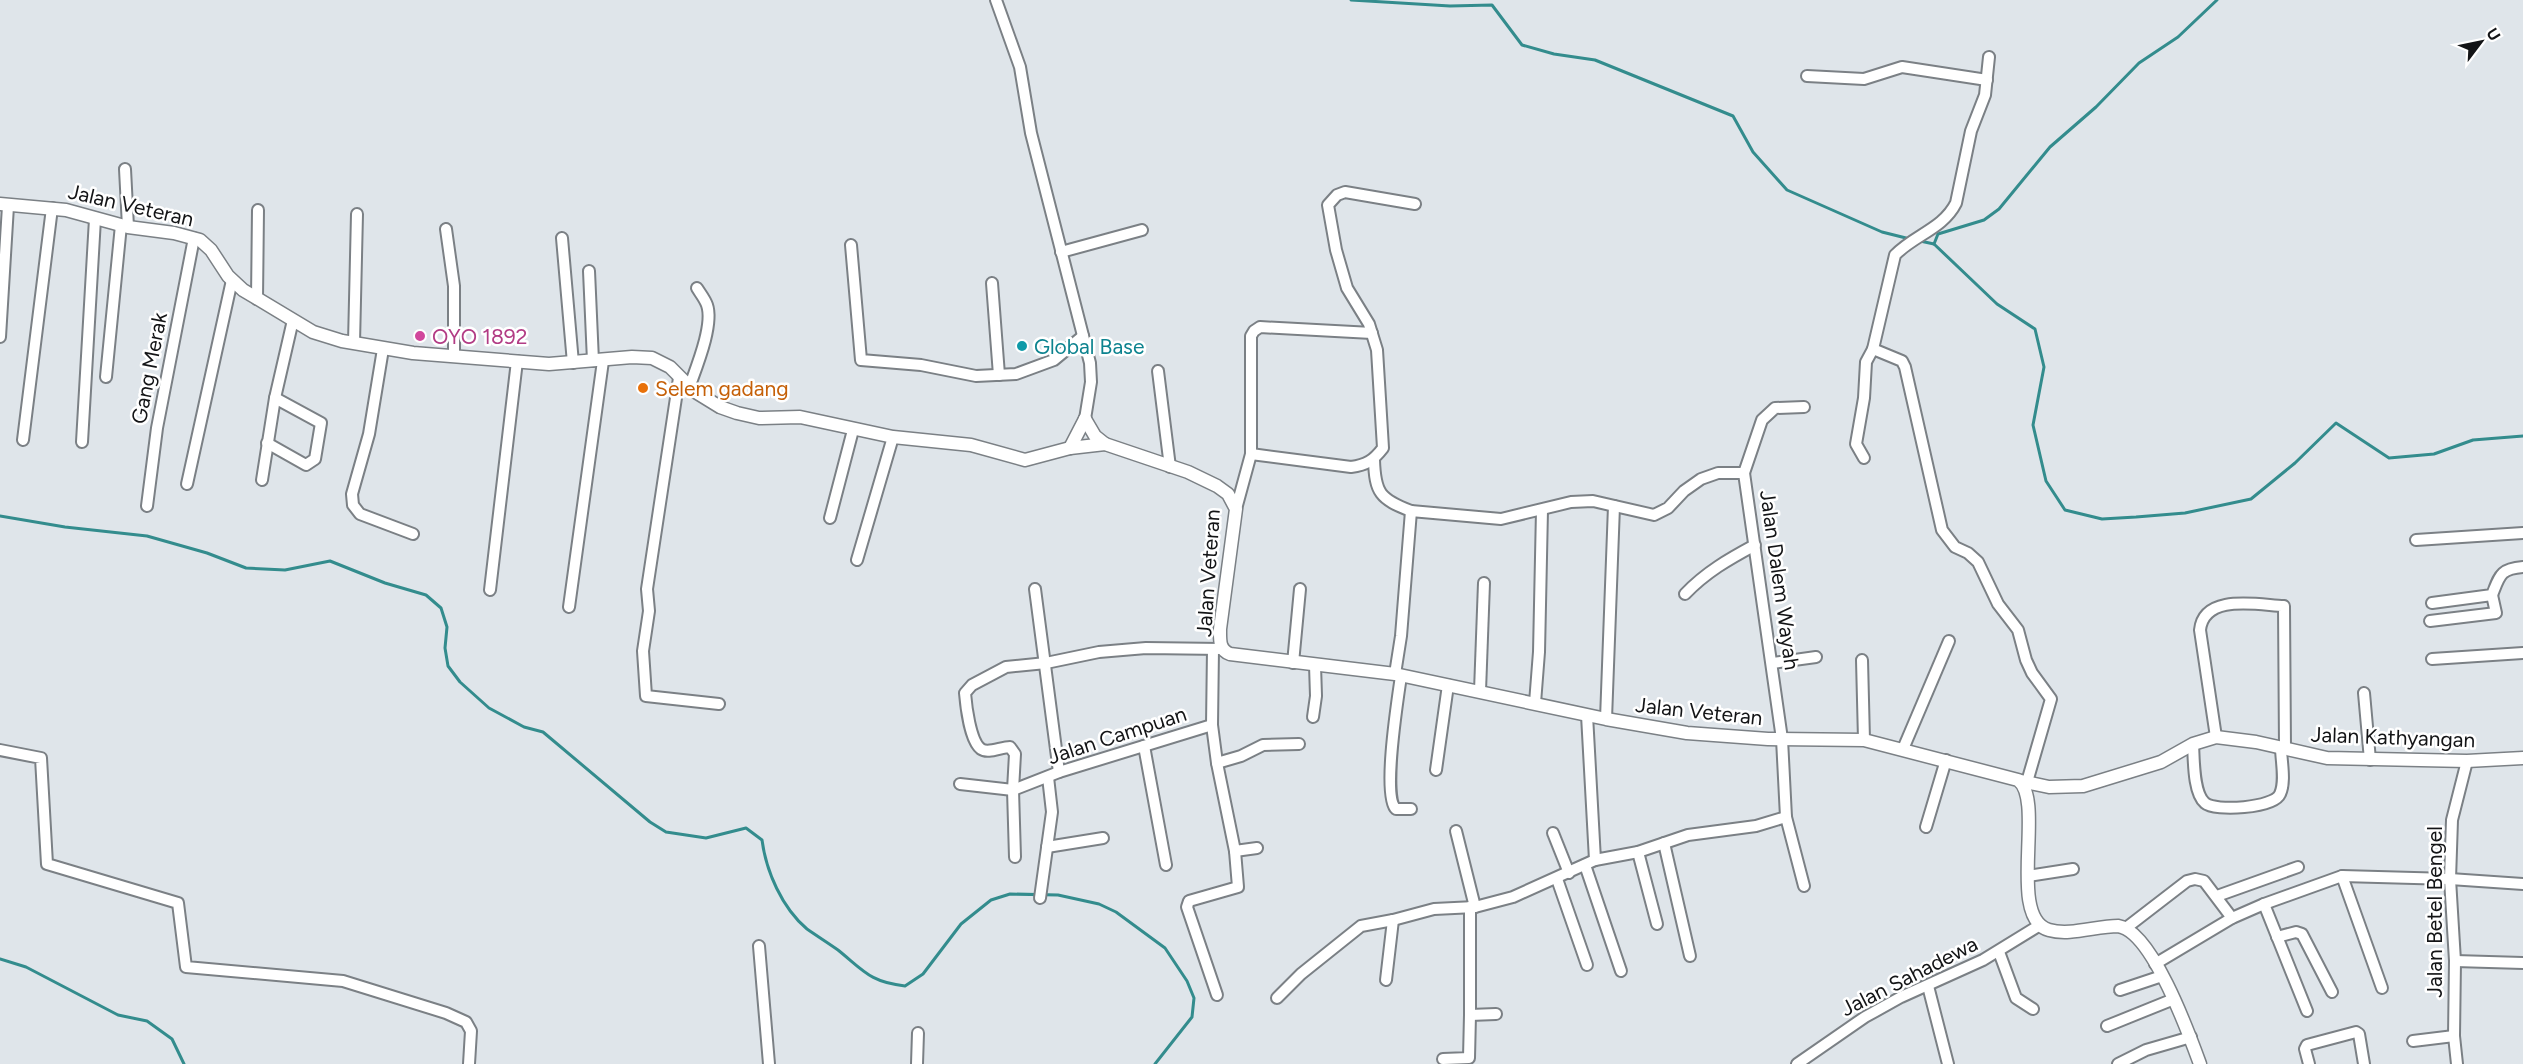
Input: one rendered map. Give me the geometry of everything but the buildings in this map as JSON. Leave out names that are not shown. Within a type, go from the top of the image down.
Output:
[{"type":"street","points":[[996,0],[1020,67],[1031,133],[1090,363],[1091,382],[1085,419],[1070,448]]},
{"type":"street","points":[[1864,458],[1852,443],[1864,398],[1866,362],[1874,349],[1895,255],[1905,245],[1926,234],[1947,216],[1956,203],[1971,131],[1983,103],[1989,57]]},
{"type":"street","points":[[1807,76],[1864,79],[1902,67],[1987,80]]},
{"type":"street","points":[[106,376],[124,226],[125,169]]},
{"type":"street","points":[[1251,454],[1351,467],[1374,460],[1383,448],[1383,426],[1377,384],[1377,350],[1369,324],[1347,288],[1336,250],[1328,205],[1337,195],[1345,192],[1415,204]]},
{"type":"street","points":[[0,337],[4,205]]},
{"type":"street","name":"Jalan Veteran","points":[[4,205],[52,207],[124,226],[158,230],[194,238],[208,246],[232,280],[257,299],[313,332],[354,343],[383,349],[557,364],[632,357],[652,358],[670,367],[689,388],[720,407],[737,414],[759,418],[800,417],[853,430],[971,445],[1025,460],[1070,448],[1105,444],[1188,472],[1223,490],[1236,509],[1221,609],[1218,649],[1230,654],[1448,685],[1606,719],[1687,733],[1782,739],[1864,740],[2024,782]]},
{"type":"street","points":[[23,440],[52,207]]},
{"type":"street","points":[[257,299],[258,210]]},
{"type":"street","points":[[354,343],[357,214]]},
{"type":"street","points":[[82,442],[95,219]]},
{"type":"street","points":[[446,229],[454,286],[454,356]]},
{"type":"street","points":[[1061,252],[1142,230]]},
{"type":"street","name":"Gang Merak","points":[[147,506],[157,428],[194,238]]},
{"type":"street","points":[[562,238],[573,363]]},
{"type":"street","points":[[851,245],[861,360],[921,365],[976,376],[1016,374],[1054,360],[1083,336]]},
{"type":"street","points":[[569,607],[598,361],[589,271]]},
{"type":"street","points":[[187,484],[232,280]]},
{"type":"street","points":[[992,283],[999,375]]},
{"type":"street","points":[[689,388],[704,340],[709,314],[707,304],[697,288]]},
{"type":"street","points":[[262,480],[275,398],[293,320]]},
{"type":"street","points":[[1236,509],[1251,454],[1251,336],[1254,330],[1260,327],[1372,333]]},
{"type":"street","points":[[383,349],[369,434],[352,494],[353,505],[360,514],[413,534]]},
{"type":"street","points":[[1874,349],[1902,361],[1905,367],[1942,530],[1955,547],[1978,562],[1998,604],[2018,630],[2032,673],[2050,699],[2024,782],[2028,800],[2028,876],[2033,915],[2040,925],[2049,930],[2064,931],[2111,926],[2126,928],[2140,940],[2174,999],[2200,1064]]},
{"type":"street","points":[[490,590],[518,361]]},
{"type":"street","points":[[1158,370],[1170,467]]},
{"type":"street","points":[[679,378],[647,589],[649,611],[643,651],[641,696],[719,704]]},
{"type":"street","points":[[267,443],[306,465],[315,459],[321,423],[275,398]]},
{"type":"street","points":[[1744,473],[1762,420],[1775,408],[1804,407]]},
{"type":"street","points":[[1085,419],[1095,436],[1105,444]]},
{"type":"street","points":[[830,518],[853,430]]},
{"type":"street","points":[[857,560],[893,436]]},
{"type":"street","points":[[1374,460],[1375,483],[1381,494],[1390,503],[1411,511],[1391,756],[1391,802],[1396,809],[1411,809]]},
{"type":"street","name":"Jalan Dalem Wayah","points":[[1411,511],[1501,519],[1571,502],[1593,501],[1653,515],[1661,513],[1684,491],[1701,479],[1718,473],[1744,473],[1773,663],[1782,739],[1786,817],[1804,886]]},
{"type":"street","points":[[1606,719],[1614,506]]},
{"type":"street","points":[[1535,703],[1539,652],[1542,510]]},
{"type":"street","points":[[2416,540],[2523,533]]},
{"type":"street","points":[[1685,594],[1700,577],[1755,545]]},
{"type":"street","points":[[2430,621],[2496,613],[2492,595],[2500,574],[2509,569],[2523,567]]},
{"type":"street","points":[[1479,691],[1484,583]]},
{"type":"street","points":[[1035,589],[1059,772]]},
{"type":"street","points":[[1293,663],[1300,589]]},
{"type":"street","points":[[2432,603],[2492,595]]},
{"type":"street","points":[[2193,744],[2195,776],[2199,795],[2204,802],[2211,806],[2252,806],[2271,803],[2277,799],[2282,784],[2284,606],[2231,604],[2214,608],[2201,622],[2200,630],[2216,737]]},
{"type":"street","points":[[1904,749],[1949,641]]},
{"type":"street","points":[[1015,857],[1013,790],[1015,754],[1010,747],[989,751],[981,749],[976,743],[965,693],[972,685],[1006,667],[1046,663],[1099,652],[1146,648],[1218,649]]},
{"type":"street","name":"Jalan Campuan","points":[[960,784],[1013,790],[1059,772],[1212,725],[1218,649]]},
{"type":"street","points":[[2432,659],[2523,653]]},
{"type":"street","points":[[1773,663],[1816,657]]},
{"type":"street","points":[[1862,660],[1864,740]]},
{"type":"street","points":[[1313,717],[1316,696],[1315,665]]},
{"type":"street","points":[[1436,770],[1448,685]]},
{"type":"street","points":[[2364,693],[2370,760]]},
{"type":"street","points":[[1587,715],[1590,862],[1621,971]]},
{"type":"street","points":[[1212,725],[1238,887],[1189,901],[1186,907],[1217,995]]},
{"type":"street","name":"Jalan Kathyangan","points":[[2024,782],[2049,787],[2082,786],[2161,762],[2193,744],[2216,737],[2283,747],[2322,758],[2467,762],[2523,758]]},
{"type":"street","points":[[1217,763],[1241,756],[1263,745],[1299,744]]},
{"type":"street","points":[[1144,746],[1166,865]]},
{"type":"street","points":[[0,750],[41,758],[46,864],[178,903],[186,967],[343,981],[446,1013],[466,1022],[471,1031],[469,1064]]},
{"type":"street","points":[[1926,827],[1946,760]]},
{"type":"street","name":"Jalan Betel Bengel","points":[[2457,1064],[2454,1036],[2452,820],[2467,762]]},
{"type":"street","points":[[1040,898],[1052,812],[1048,777]]},
{"type":"street","points":[[1277,998],[1301,974],[1360,926],[1434,909],[1472,907],[1513,897],[1557,879],[1590,862],[1638,852],[1688,835],[1756,826],[1786,817]]},
{"type":"street","points":[[1443,1059],[1469,1058],[1472,907],[1456,831]]},
{"type":"street","points":[[1553,833],[1569,873]]},
{"type":"street","points":[[1047,847],[1103,838]]},
{"type":"street","points":[[1664,843],[1690,956]]},
{"type":"street","points":[[1234,851],[1257,848]]},
{"type":"street","points":[[1638,852],[1657,924]]},
{"type":"street","points":[[2217,897],[2298,867]]},
{"type":"street","points":[[2028,876],[2073,869]]},
{"type":"street","points":[[2342,876],[2382,988]]},
{"type":"street","points":[[2155,964],[2232,918],[2342,876],[2451,879],[2523,884]]},
{"type":"street","points":[[1557,879],[1587,965]]},
{"type":"street","points":[[2126,928],[2187,881],[2195,879],[2204,881],[2232,918]]},
{"type":"street","points":[[2264,904],[2307,1011]]},
{"type":"street","points":[[1386,980],[1393,920]]},
{"type":"street","name":"Jalan Sahadewa","points":[[1797,1064],[1865,1017],[1999,952],[2040,925]]},
{"type":"street","points":[[2277,937],[2296,932],[2302,934],[2332,992]]},
{"type":"street","points":[[759,946],[769,1064]]},
{"type":"street","points":[[1999,952],[2016,998],[2033,1009]]},
{"type":"street","points":[[2455,961],[2523,963]]},
{"type":"street","points":[[2120,990],[2162,976]]},
{"type":"street","points":[[1928,986],[1948,1064]]},
{"type":"street","points":[[2107,1026],[2174,999]]},
{"type":"street","points":[[1470,1015],[1496,1014]]},
{"type":"street","points":[[2308,1064],[2305,1049],[2307,1045],[2356,1032],[2359,1034],[2364,1064]]},
{"type":"street","points":[[917,1064],[918,1033]]},
{"type":"street","points":[[2413,1041],[2454,1036]]},
{"type":"street","points":[[2118,1064],[2146,1050],[2191,1037]]},
{"type":"waterway","points":[[1351,0],[1450,6],[1492,5],[1522,45],[1554,54],[1595,60],[1733,116],[1753,152],[1787,190],[1882,232],[1910,239]]},
{"type":"waterway","points":[[1934,244],[1938,234],[1984,220],[1999,209],[2050,147],[2096,107],[2139,63],[2178,37],[2217,0]]},
{"type":"waterway","points":[[1920,241],[1934,244],[1997,304],[2035,329],[2044,367],[2033,425],[2046,481],[2065,510],[2102,519],[2136,517],[2185,513],[2251,499],[2295,463],[2336,423],[2389,458],[2434,454],[2473,440],[2523,436]]},
{"type":"waterway","points":[[0,516],[65,527],[147,536],[207,553],[246,568],[285,570],[330,561],[385,583],[426,595],[441,608],[447,627],[445,648],[448,666],[460,682],[489,708],[524,727],[543,732],[650,822],[666,832],[706,838],[746,828],[762,840],[771,876],[783,900],[798,920],[861,970],[883,982],[905,986],[923,974],[961,924],[991,900],[1010,894],[1058,895],[1099,904],[1116,912],[1165,948],[1187,981],[1194,998],[1192,1017],[1155,1064]]},
{"type":"waterway","points":[[0,959],[26,967],[118,1015],[147,1021],[172,1039],[184,1064]]},
{"type":"place","name":"OYO 1892","points":[[420,336]]},
{"type":"place","name":"Global Base","points":[[1022,346]]},
{"type":"place","name":"Selem gadang","points":[[643,388]]}]
